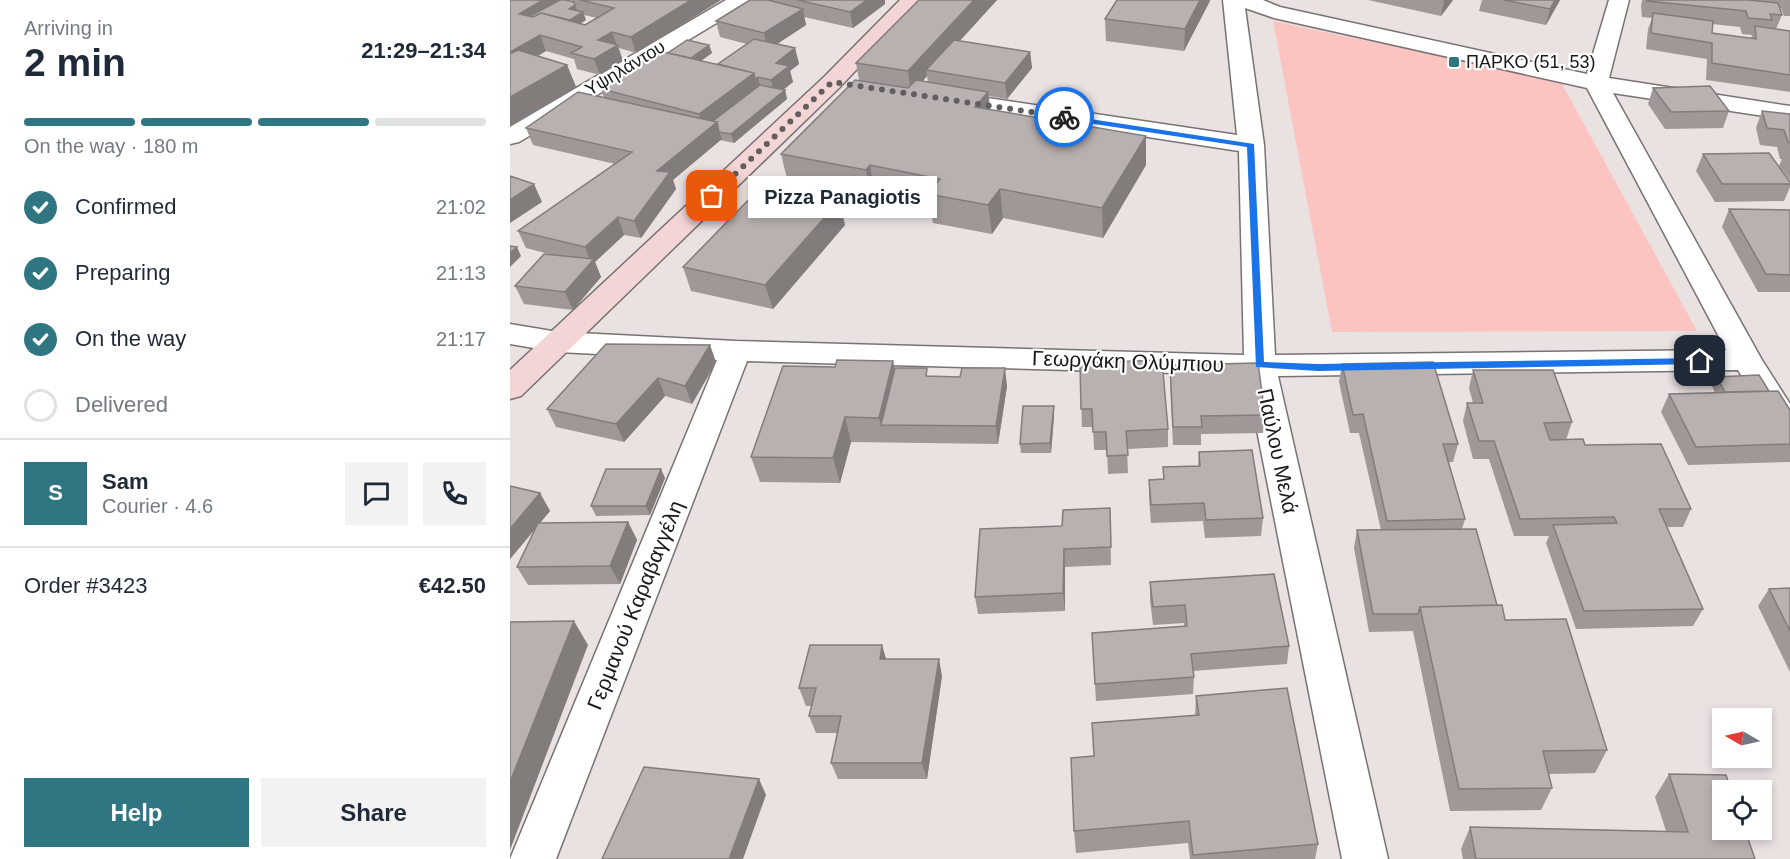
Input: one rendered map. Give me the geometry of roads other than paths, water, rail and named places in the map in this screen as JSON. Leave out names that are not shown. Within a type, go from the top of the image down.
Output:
[{"type":"street","name":"Υψηλάντου","points":[[510,137],[741,0]]},
{"type":"street","points":[[510,388],[844,84],[912,0]]},
{"type":"street","name":"Παύλου Μελά","points":[[1233,0],[1251,145],[1260,365],[1365,859]]},
{"type":"street","points":[[1244,0],[1274,12],[1596,82],[1790,113]]},
{"type":"street","points":[[1619,0],[1596,82],[1747,360],[1790,431]]},
{"type":"street","points":[[926,96],[1251,145]]},
{"type":"street","name":"Γεωργάκη Ολύμπιου","points":[[510,334],[558,342],[736,351],[1318,368],[1747,360]]},
{"type":"street","name":"Γερμανού Καραβαγγέλη","points":[[533,859],[736,351]]},
{"type":"place","name":"ΠΑΡΚΟ (51, 53)","points":[[1454,62]]},
{"type":"place","name":"Pizza Panagiotis","points":[[712,196]]}]
